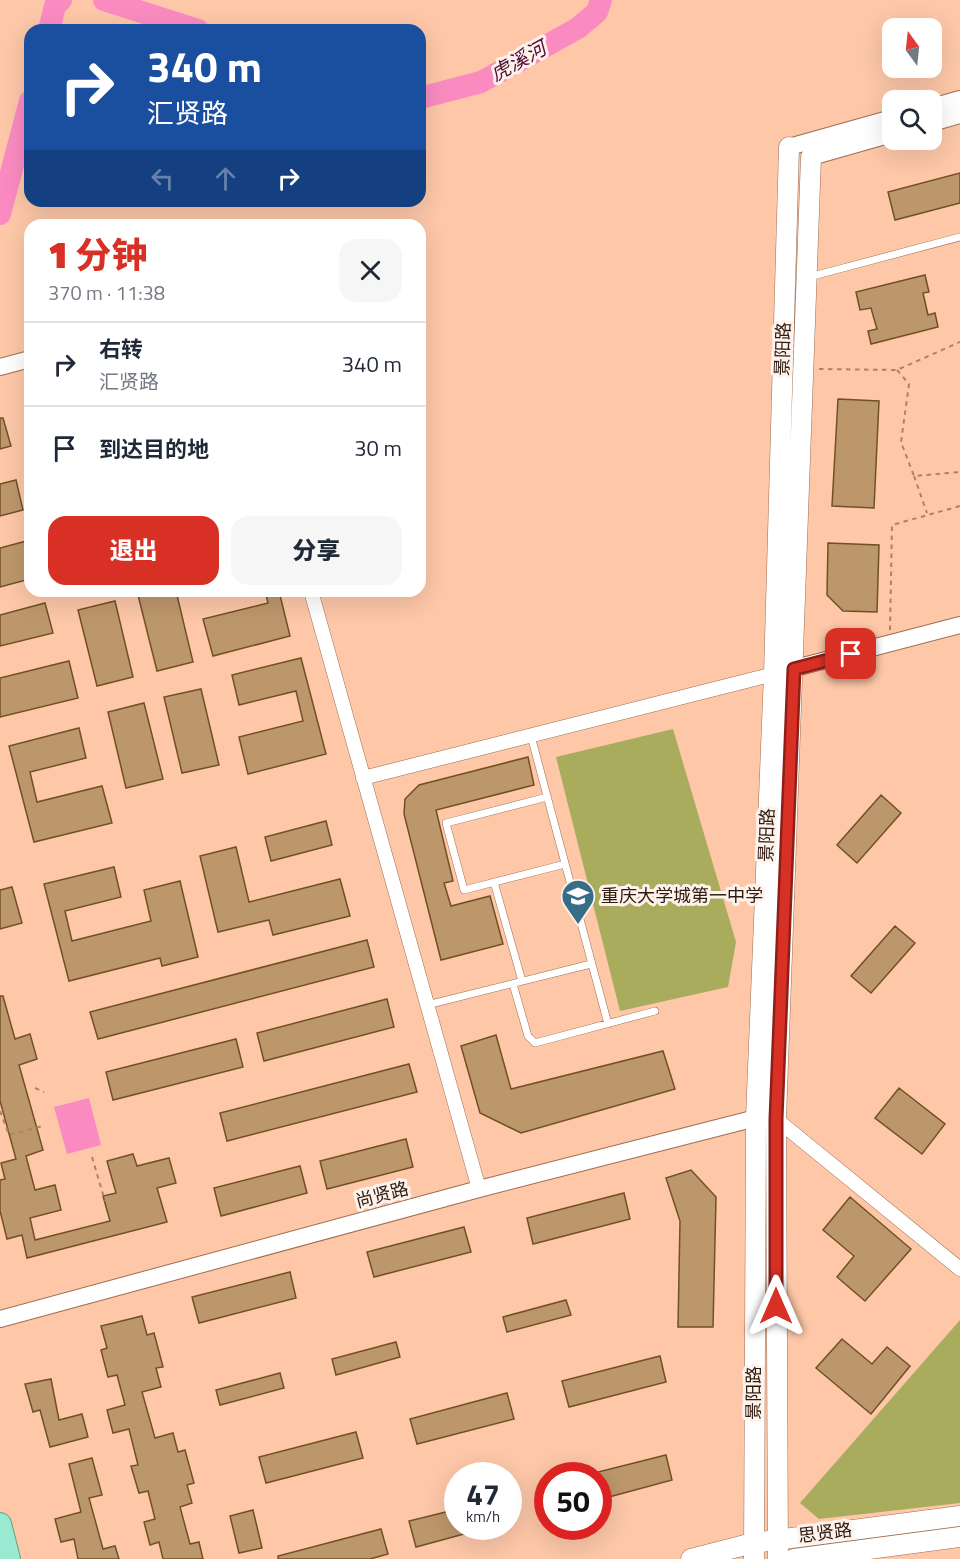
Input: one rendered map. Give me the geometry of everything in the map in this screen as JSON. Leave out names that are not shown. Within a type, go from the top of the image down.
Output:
[{"type":"highway","points":[[0,1524],[9,1559]]},
{"type":"main road","name":"景阳路","points":[[754,1551],[756,1118],[774,674],[789,147]]},
{"type":"main road","name":"景阳路","points":[[778,1559],[776,1119],[811,156]]},
{"type":"main road","name":"思贤路","points":[[691,1559],[754,1551],[777,1539],[960,1516]]},
{"type":"main road","name":"思贤路","points":[[794,1559],[960,1537]]},
{"type":"street","points":[[942,104],[960,99]]},
{"type":"street","points":[[942,120],[960,115]]},
{"type":"street","points":[[789,147],[882,121]]},
{"type":"street","points":[[811,156],[882,137]]},
{"type":"street","points":[[0,367],[24,361]]},
{"type":"street","points":[[313,597],[479,1189]]},
{"type":"street","points":[[363,778],[960,625]]},
{"type":"street","name":"尚贤路","points":[[0,1319],[479,1189],[756,1118],[776,1119]]},
{"type":"street","points":[[776,1119],[960,1269]]},
{"type":"lane","points":[[805,278],[960,237]]},
{"type":"lane","points":[[531,736],[608,1023]]},
{"type":"lane","points":[[547,797],[446,823],[464,890],[565,864]]},
{"type":"lane","points":[[494,882],[522,981]]},
{"type":"lane","points":[[427,1005],[591,964]]},
{"type":"lane","points":[[513,984],[528,1036],[535,1042],[655,1011]]},
{"type":"path","points":[[817,369],[897,370],[960,342]]},
{"type":"path","points":[[897,370],[909,384],[901,442],[928,514]]},
{"type":"path","points":[[914,476],[960,472]]},
{"type":"path","points":[[889,644],[892,525],[960,506]]},
{"type":"path","points":[[34,1088],[44,1092]]},
{"type":"path","points":[[0,1111],[9,1135],[43,1126]]},
{"type":"path","points":[[92,1157],[105,1201]]},
{"type":"green space","points":[[673,729],[736,942],[728,987],[620,1011],[556,757]]},
{"type":"green space","points":[[960,1320],[960,1503],[819,1519],[800,1503]]},
{"type":"shaded area","points":[[89,1098],[101,1145],[67,1154],[54,1107]]},
{"type":"building","points":[[960,173],[960,203],[895,220],[888,192]]},
{"type":"building","points":[[925,275],[929,292],[923,293],[928,315],[935,313],[938,327],[871,344],[868,331],[877,329],[871,308],[860,310],[856,292]]},
{"type":"building","points":[[838,399],[879,401],[874,508],[832,506]]},
{"type":"building","points":[[0,418],[3,418],[11,446],[0,449]]},
{"type":"building","points":[[16,480],[23,510],[0,516],[0,484]]},
{"type":"building","points":[[24,542],[24,581],[0,587],[0,548]]},
{"type":"building","points":[[828,543],[879,545],[877,612],[843,611],[827,595]]},
{"type":"building","points":[[138,597],[177,597],[193,662],[157,671]]},
{"type":"building","points":[[266,597],[280,597],[290,636],[213,656],[203,619],[268,603]]},
{"type":"building","points":[[115,601],[133,677],[97,686],[78,610]]},
{"type":"building","points":[[45,603],[53,633],[0,646],[0,615]]},
{"type":"building","points":[[301,658],[326,754],[248,774],[239,737],[303,721],[296,691],[239,705],[232,675]]},
{"type":"building","points":[[69,661],[78,698],[0,717],[0,678]]},
{"type":"building","points":[[201,689],[219,765],[182,773],[164,697]]},
{"type":"building","points":[[144,703],[163,779],[126,788],[108,712]]},
{"type":"building","points":[[79,728],[86,758],[30,772],[37,802],[102,786],[112,823],[34,842],[9,746]]},
{"type":"building","points":[[528,757],[534,785],[436,810],[453,881],[444,883],[451,906],[490,896],[503,944],[441,960],[404,814],[405,799],[419,785]]},
{"type":"building","points":[[881,795],[901,813],[857,863],[837,845]]},
{"type":"building","points":[[326,821],[332,845],[271,861],[265,837]]},
{"type":"building","points":[[236,847],[249,902],[340,879],[350,916],[273,935],[269,920],[218,932],[200,856]]},
{"type":"building","points":[[114,867],[121,897],[65,911],[72,941],[151,921],[144,890],[180,881],[198,957],[162,966],[160,958],[69,981],[44,884]]},
{"type":"building","points":[[12,887],[22,923],[0,929],[0,890]]},
{"type":"building","points":[[895,926],[915,943],[871,993],[851,976]]},
{"type":"building","points":[[367,940],[374,967],[98,1039],[90,1012]]},
{"type":"building","points":[[0,996],[3,996],[15,1039],[30,1034],[37,1059],[19,1065],[43,1150],[26,1156],[35,1190],[55,1185],[61,1210],[30,1218],[35,1240],[110,1221],[103,1196],[116,1193],[107,1161],[133,1154],[137,1166],[169,1158],[176,1183],[157,1188],[167,1222],[27,1258],[22,1235],[7,1239],[0,1211],[0,1180],[5,1179],[1,1163],[16,1159],[0,1101]]},
{"type":"building","points":[[387,999],[394,1027],[264,1061],[257,1033]]},
{"type":"building","points":[[496,1035],[511,1089],[663,1051],[675,1089],[521,1133],[480,1113],[461,1046]]},
{"type":"building","points":[[236,1039],[243,1067],[113,1100],[106,1072]]},
{"type":"building","points":[[409,1064],[417,1092],[227,1141],[220,1113]]},
{"type":"building","points":[[899,1088],[945,1124],[922,1154],[875,1118]]},
{"type":"building","points":[[406,1139],[413,1167],[327,1189],[320,1161]]},
{"type":"building","points":[[300,1166],[307,1193],[221,1216],[214,1188]]},
{"type":"building","points":[[691,1170],[716,1197],[713,1327],[678,1327],[680,1221],[666,1178]]},
{"type":"building","points":[[624,1193],[630,1219],[533,1244],[527,1218]]},
{"type":"building","points":[[850,1197],[911,1249],[865,1301],[837,1277],[854,1256],[823,1230]]},
{"type":"building","points":[[464,1227],[471,1252],[374,1277],[367,1252]]},
{"type":"building","points":[[290,1272],[296,1298],[199,1323],[192,1297]]},
{"type":"building","points":[[566,1300],[571,1315],[507,1332],[503,1317]]},
{"type":"building","points":[[142,1316],[147,1335],[154,1333],[163,1367],[156,1368],[161,1387],[142,1392],[155,1438],[173,1433],[178,1452],[185,1450],[194,1483],[187,1485],[192,1503],[180,1507],[190,1544],[199,1542],[203,1559],[163,1559],[159,1542],[150,1545],[144,1522],[155,1519],[148,1491],[139,1493],[131,1466],[138,1465],[129,1429],[113,1433],[107,1410],[125,1405],[117,1375],[108,1377],[101,1350],[107,1348],[101,1326]]},
{"type":"building","points":[[842,1339],[872,1364],[887,1347],[910,1366],[871,1414],[816,1368]]},
{"type":"building","points":[[396,1342],[400,1357],[336,1375],[332,1359]]},
{"type":"building","points":[[660,1356],[666,1382],[569,1407],[562,1381]]},
{"type":"building","points":[[280,1373],[284,1388],[220,1405],[216,1390]]},
{"type":"building","points":[[51,1379],[59,1420],[82,1414],[88,1437],[50,1447],[40,1410],[33,1412],[25,1384]]},
{"type":"building","points":[[507,1393],[514,1419],[417,1444],[410,1419]]},
{"type":"building","points":[[356,1432],[363,1458],[266,1483],[259,1457]]},
{"type":"building","points":[[666,1455],[672,1480],[612,1496],[612,1468]]},
{"type":"building","points":[[92,1458],[102,1495],[89,1498],[103,1549],[115,1546],[119,1559],[78,1559],[74,1539],[61,1542],[55,1519],[81,1512],[69,1464]]},
{"type":"building","points":[[253,1510],[262,1548],[239,1553],[230,1516]]},
{"type":"building","points":[[444,1512],[444,1539],[416,1547],[409,1521]]},
{"type":"building","points":[[381,1529],[388,1554],[370,1559],[278,1559],[278,1556]]},
{"type":"waterway","name":"虎溪河","points":[[50,24],[55,6],[61,0]]},
{"type":"waterway","name":"虎溪河","points":[[104,0],[179,24]]},
{"type":"waterway","name":"虎溪河","points":[[426,96],[481,82],[578,28],[597,12],[601,0]]},
{"type":"waterway","name":"虎溪河","points":[[0,214],[24,124]]},
{"type":"place","name":"重庆大学城第一中学","points":[[578,925]]},
{"type":"route","points":[[776,1306],[776,1119],[794,669],[851,654]]}]
